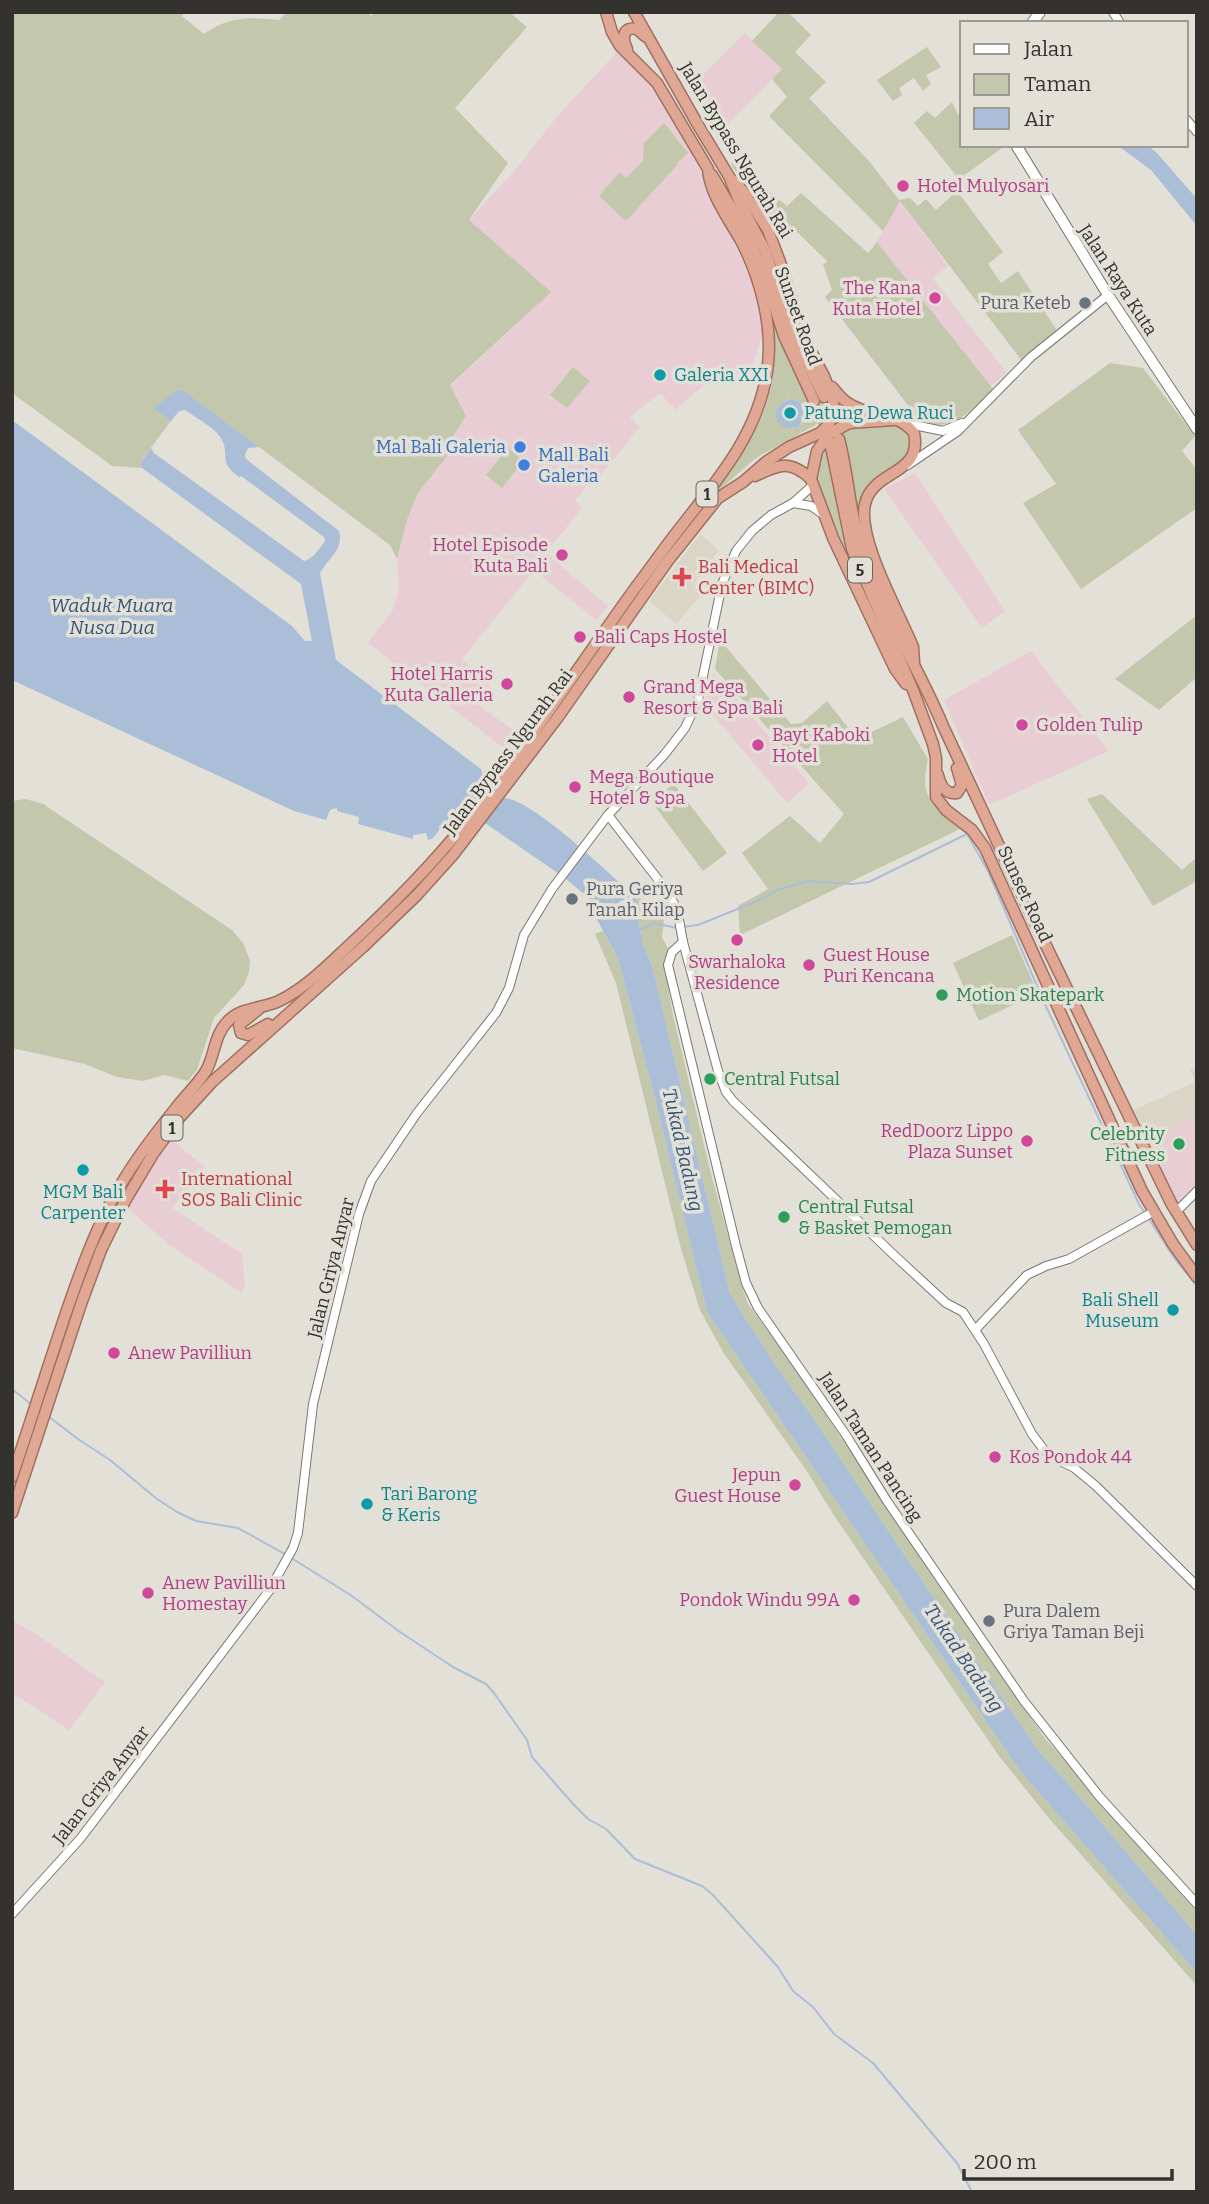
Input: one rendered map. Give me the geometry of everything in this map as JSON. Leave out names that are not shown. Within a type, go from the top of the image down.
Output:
[{"type":"highway","name":"Jalan Bypass Ngurah Rai","points":[[504,782],[633,592],[745,440],[757,411],[769,359],[765,312],[748,256],[711,186],[708,169],[665,94],[652,77],[620,46],[606,12]]},
{"type":"highway","name":"Jalan Bypass Ngurah Rai","points":[[12,1477],[101,1250],[125,1201],[153,1154],[180,1117],[212,1082],[417,895],[558,717],[667,562],[718,498],[789,447],[820,433],[834,414],[835,407],[824,376],[803,336],[768,230],[743,191],[730,178],[634,12]]},
{"type":"highway","points":[[634,61],[623,39],[626,31],[637,29],[653,44]]},
{"type":"highway","name":"Sunset Road","points":[[708,169],[749,238],[789,349],[819,399],[792,333],[765,250],[730,178]]},
{"type":"highway","points":[[824,376],[848,404],[900,422],[914,433],[913,455],[901,470],[878,482],[864,507],[865,522],[878,566],[913,647],[913,665]]},
{"type":"highway","points":[[811,482],[817,451],[825,438],[836,429],[857,422],[900,422]]},
{"type":"highway","name":"Sunset Road","points":[[1197,1245],[1176,1212],[1020,891],[863,555],[835,441],[852,549],[928,729],[936,758],[936,797],[946,810],[972,830],[985,848],[1153,1212],[1197,1276]]},
{"type":"highway","points":[[743,482],[784,465],[795,467],[811,482],[895,669],[913,690]]},
{"type":"highway","points":[[936,758],[943,788],[949,793],[957,793],[962,785],[949,738]]},
{"type":"highway","name":"Jalan Bypass Ngurah Rai","points":[[12,1513],[90,1249],[113,1198],[145,1146],[205,1073],[219,1032],[225,1023],[245,1010],[260,1009],[293,993],[343,951],[466,832]]},
{"type":"highway","points":[[260,1009],[239,1025],[242,1034],[258,1030],[297,1006]]},
{"type":"highway","points":[[1063,1022],[1082,1016]]},
{"type":"main road","name":"Jalan Raya Kuta","points":[[1018,147],[1108,295],[1197,429]]},
{"type":"street","points":[[901,470],[947,440],[1031,357],[1108,295]]},
{"type":"street","points":[[900,422],[943,431],[970,418]]},
{"type":"street","name":"Jalan Griya Anyar","points":[[12,1914],[61,1862],[109,1803],[269,1591],[295,1543],[300,1524],[313,1404],[366,1192],[404,1131],[496,1013],[509,988],[524,934],[560,877],[608,814],[673,746],[685,729],[695,707],[722,584],[736,551],[745,538],[762,523],[793,503],[811,482]]},
{"type":"street","points":[[793,503],[811,506],[824,515]]},
{"type":"street","points":[[608,814],[672,898],[726,1092],[946,1303],[963,1312],[1004,1378],[1032,1434],[1045,1450],[1051,1457],[1073,1467],[1096,1486],[1197,1586]]},
{"type":"street","name":"Jalan Taman Pancing","points":[[683,942],[672,952],[668,965],[736,1247],[746,1283],[758,1308],[841,1426],[887,1501],[1024,1700],[1092,1788],[1197,1904]]},
{"type":"street","points":[[1176,1212],[1197,1191]]},
{"type":"street","points":[[976,1329],[1027,1275],[1069,1259],[1153,1212]]},
{"type":"shaded area","points":[[745,33],[782,69],[717,136],[692,86]]},
{"type":"shaded area","name":"Mall Bali Galeria","points":[[617,52],[651,85],[704,176],[758,296],[763,333],[754,361],[747,368],[732,375],[711,379],[675,410],[660,393],[630,417],[640,427],[598,478],[594,476],[575,501],[582,508],[546,553],[608,606],[596,620],[534,570],[462,659],[490,685],[478,705],[522,736],[510,753],[368,643],[394,608],[399,589],[397,559],[408,517],[418,493],[448,455],[446,447],[466,416],[450,386],[516,325],[469,220],[516,169],[559,114]]},
{"type":"shaded area","name":"The Kana Kuta Hotel","points":[[899,200],[948,266],[933,279],[1007,373],[991,386],[877,242]]},
{"type":"shaded area","points":[[915,473],[1005,611],[982,628],[884,489]]},
{"type":"shaded area","name":"Bali Medical Center (BIMC)","points":[[700,534],[719,550],[694,584],[703,593],[676,624],[649,601]]},
{"type":"shaded area","name":"Golden Tulip","points":[[1031,651],[1109,751],[989,805],[944,700]]},
{"type":"shaded area","name":"Bayt Kaboki Hotel","points":[[714,672],[809,783],[787,803],[703,703]]},
{"type":"shaded area","points":[[1197,1067],[1197,1115],[1147,1138],[1134,1110],[1195,1082],[1190,1070]]},
{"type":"shaded area","points":[[1197,1115],[1197,1184],[1174,1207],[1147,1138]]},
{"type":"shaded area","points":[[170,1139],[205,1167],[172,1208],[242,1254],[245,1284],[242,1293],[168,1244],[128,1208],[155,1159]]},
{"type":"shaded area","points":[[12,1620],[105,1682],[69,1730],[12,1693]]},
{"type":"green space","points":[[12,12],[184,12],[182,16],[204,34],[240,19],[279,20],[287,12],[368,12],[371,16],[376,12],[509,12],[527,27],[455,108],[508,163],[469,220],[551,292],[450,385],[466,416],[446,447],[448,455],[418,493],[408,517],[397,559],[390,545],[184,391],[153,409],[171,421],[141,461],[142,468],[112,466],[12,393]]},
{"type":"green space","points":[[779,12],[788,12],[811,35],[795,52],[826,82],[809,98],[869,161],[899,200],[910,198],[918,206],[926,199],[936,210],[957,191],[1003,252],[988,264],[1001,283],[1018,271],[1058,332],[1022,361],[900,201],[883,231],[769,116],[787,97],[772,79],[782,69],[752,41]]},
{"type":"green space","points":[[927,47],[941,67],[926,75],[931,84],[923,91],[914,78],[899,88],[902,95],[893,101],[877,80]]},
{"type":"green space","points":[[952,102],[960,118],[960,147],[1002,148],[959,179],[914,123],[927,111],[935,118]]},
{"type":"green space","points":[[664,123],[688,153],[626,221],[599,196],[620,172],[626,178],[643,161],[644,143]]},
{"type":"green space","points":[[733,162],[787,206],[801,193],[868,253],[877,242],[994,390],[969,412],[952,422],[932,424],[920,421],[825,297],[832,290],[823,264],[828,262],[793,228],[778,233],[732,166]]},
{"type":"green space","points":[[772,319],[788,360],[811,403],[829,397],[826,416],[821,422],[756,458],[710,498],[743,452],[768,401],[774,363]],"holes":[[[791,399],[803,406],[805,413],[804,421],[793,429],[778,407]]]},
{"type":"green space","points":[[1110,363],[1143,368],[1195,436],[1182,451],[1197,470],[1197,508],[1081,589],[1023,503],[1056,484],[1018,430]]},
{"type":"green space","points":[[573,367],[590,381],[567,408],[550,395]]},
{"type":"green space","points":[[884,422],[908,430],[910,452],[906,459],[875,479],[865,492],[858,511],[844,436],[825,442],[842,533],[854,570],[816,487],[816,460],[824,443],[829,437],[836,431],[854,425]]},
{"type":"green space","points":[[508,448],[523,461],[502,488],[486,475]]},
{"type":"green space","points":[[1197,615],[1197,677],[1159,710],[1115,679]]},
{"type":"green space","points":[[720,640],[791,724],[802,723],[827,701],[857,739],[903,717],[928,759],[925,784],[930,800],[960,829],[740,935],[738,906],[768,889],[742,853],[790,816],[820,843],[844,814],[715,669]]},
{"type":"green space","points":[[674,784],[727,853],[703,871],[651,801]]},
{"type":"green space","points":[[1102,794],[1182,870],[1197,857],[1197,881],[1153,906],[1087,799]]},
{"type":"green space","points":[[26,799],[43,804],[232,930],[243,943],[250,960],[244,985],[214,1018],[197,1070],[188,1081],[164,1075],[143,1081],[117,1077],[85,1064],[12,1048],[12,801]]},
{"type":"green space","points":[[636,897],[665,910],[662,937],[669,951],[664,962],[673,1015],[710,1170],[748,1304],[796,1370],[1044,1737],[1197,1912],[1197,1935],[1039,1751],[776,1366],[730,1294],[652,965],[644,947],[636,912]]},
{"type":"green space","points":[[603,931],[618,958],[707,1312],[1020,1771],[1197,1973],[1197,1986],[1047,1816],[999,1756],[723,1352],[700,1310],[681,1249],[616,983],[595,934]]},
{"type":"green space","points":[[1012,935],[1038,993],[979,1021],[953,963]]},
{"type":"water","points":[[1120,147],[1150,147],[1157,153],[1197,199],[1197,226],[1151,170]]},
{"type":"water","name":"Waduk Muara Nusa Dua","points":[[177,390],[184,391],[259,447],[248,448],[246,459],[339,531],[337,549],[320,573],[336,660],[481,769],[484,780],[489,784],[466,813],[459,810],[454,812],[433,838],[428,840],[426,833],[413,835],[413,839],[358,824],[359,817],[337,811],[337,808],[330,810],[326,820],[294,811],[12,680],[12,420],[292,626],[305,641],[312,641],[301,584],[142,468],[141,462],[151,448],[154,453],[304,561],[313,556],[325,541],[324,537],[232,471],[226,462],[221,438],[209,426],[185,410],[179,411],[171,421],[153,409]]},
{"type":"water","points":[[791,399],[801,405],[805,416],[798,427],[790,428],[779,423],[776,412],[783,402]]},
{"type":"water","points":[[504,798],[516,801],[551,823],[633,895],[598,913],[592,901],[565,878],[485,823]]},
{"type":"water","name":"Tukad Badung","points":[[636,897],[636,912],[644,947],[652,965],[730,1294],[776,1366],[1039,1751],[1197,1935],[1197,1973],[1020,1771],[707,1312],[618,958],[596,918]]},
{"type":"waterway","points":[[682,927],[698,925],[760,900],[777,890],[808,881],[851,884],[869,882],[967,834],[988,871],[1043,1000],[1146,1214]]},
{"type":"waterway","points":[[639,930],[654,923],[677,928]]},
{"type":"waterway","points":[[1149,1219],[1175,1259],[1197,1286]]},
{"type":"waterway","points":[[12,1389],[32,1405]]},
{"type":"waterway","points":[[48,1416],[177,1512],[196,1521],[238,1528],[285,1554]]},
{"type":"waterway","points":[[293,1559],[352,1596],[453,1667],[486,1684],[527,1740],[532,1757],[588,1819],[606,1829],[635,1859],[702,1886],[713,1895],[778,1967],[793,1991],[813,2007],[834,2034],[873,2063],[957,2163],[972,2192]]},
{"type":"tunnel","points":[[814,401],[829,436]]},
{"type":"place","name":"Hotel Mulyosari","points":[[903,186]]},
{"type":"place","name":"The Kana Kuta Hotel","points":[[935,298]]},
{"type":"place","name":"Pura Keteb","points":[[1085,303]]},
{"type":"place","name":"Galeria XXI","points":[[660,375]]},
{"type":"place","name":"Patung Dewa Ruci","points":[[790,413]]},
{"type":"place","name":"Mal Bali Galeria","points":[[520,447]]},
{"type":"place","name":"Mall Bali Galeria","points":[[524,465]]},
{"type":"place","name":"Hotel Episode Kuta Bali","points":[[562,555]]},
{"type":"place","name":"Bali Medical Center (BIMC)","points":[[682,577]]},
{"type":"place","name":"Bali Caps Hostel","points":[[580,637]]},
{"type":"place","name":"Hotel Harris Kuta Galleria","points":[[507,684]]},
{"type":"place","name":"Grand Mega Resort & Spa Bali","points":[[629,697]]},
{"type":"place","name":"Golden Tulip","points":[[1022,725]]},
{"type":"place","name":"Bayt Kaboki Hotel","points":[[758,745]]},
{"type":"place","name":"Mega Boutique Hotel & Spa","points":[[575,787]]},
{"type":"place","name":"Pura Geriya Tanah Kilap","points":[[572,899]]},
{"type":"place","name":"Swarhaloka Residence","points":[[737,940]]},
{"type":"place","name":"Guest House Puri Kencana","points":[[809,965]]},
{"type":"place","name":"Motion Skatepark","points":[[942,995]]},
{"type":"place","name":"Central Futsal","points":[[710,1079]]},
{"type":"place","name":"RedDoorz Lippo Plaza Sunset","points":[[1027,1141]]},
{"type":"place","name":"Celebrity Fitness","points":[[1179,1144]]},
{"type":"place","name":"MGM Bali Carpenter","points":[[83,1170]]},
{"type":"place","name":"International SOS Bali Clinic","points":[[165,1189]]},
{"type":"place","name":"Central Futsal & Basket Pemogan","points":[[784,1217]]},
{"type":"place","name":"Bali Shell Museum","points":[[1173,1310]]},
{"type":"place","name":"Anew Pavilliun","points":[[114,1353]]},
{"type":"place","name":"Kos Pondok 44","points":[[995,1457]]},
{"type":"place","name":"Jepun Guest House","points":[[795,1485]]},
{"type":"place","name":"Tari Barong & Keris","points":[[367,1504]]},
{"type":"place","name":"Anew Pavilliun Homestay","points":[[148,1593]]},
{"type":"place","name":"Pondok Windu 99A","points":[[854,1600]]},
{"type":"place","name":"Pura Dalem Griya Taman Beji","points":[[989,1621]]}]
